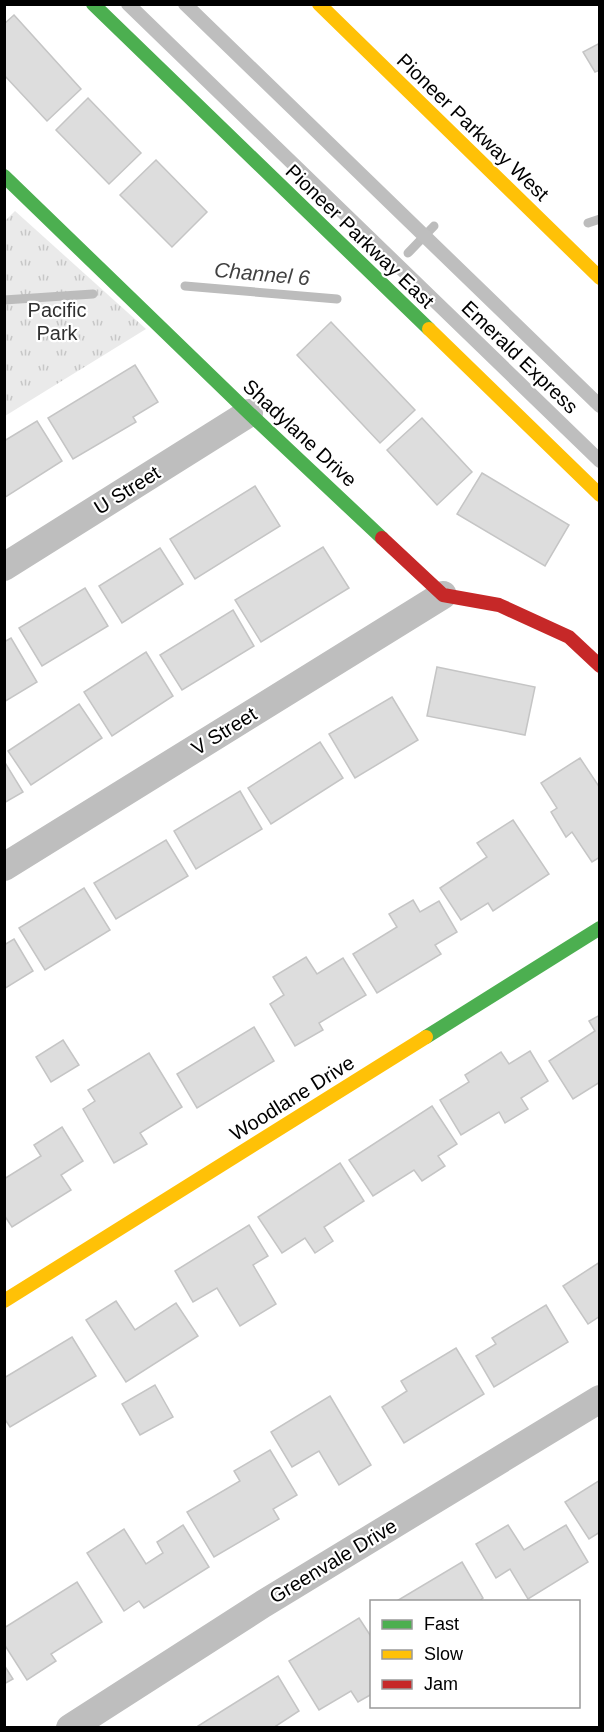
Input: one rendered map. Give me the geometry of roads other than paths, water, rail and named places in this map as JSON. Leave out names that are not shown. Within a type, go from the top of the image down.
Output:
[{"type":"street","name":"Pioneer Parkway East","points":[[93,4],[600,495]]},
{"type":"street","name":"Pioneer Parkway West","points":[[319,4],[600,278]]},
{"type":"street","name":"Shadylane Drive","points":[[4,176],[249,413],[444,595]]},
{"type":"street","name":"U Street","points":[[4,567],[249,413]]},
{"type":"street","points":[[444,595],[499,605],[569,637],[600,666]]},
{"type":"street","name":"V Street","points":[[4,867],[444,595]]},
{"type":"street","name":"Woodlane Drive","points":[[4,1301],[600,928]]},
{"type":"street","name":"Greenvale Drive","points":[[70,1728],[263,1604],[600,1399]]},
{"type":"lane","name":"Emerald Express","points":[[128,4],[600,461]]},
{"type":"lane","name":"Emerald Express","points":[[185,4],[600,406]]},
{"type":"waterway","name":"Channel 6","points":[[588,223],[600,219]]},
{"type":"waterway","name":"Channel 6","points":[[408,253],[434,226]]},
{"type":"waterway","name":"Channel 6","points":[[185,286],[337,299]]},
{"type":"waterway","name":"Channel 6","points":[[4,300],[93,294]]},
{"type":"park label","name":"Pacific Park","points":[[57,322]]}]
